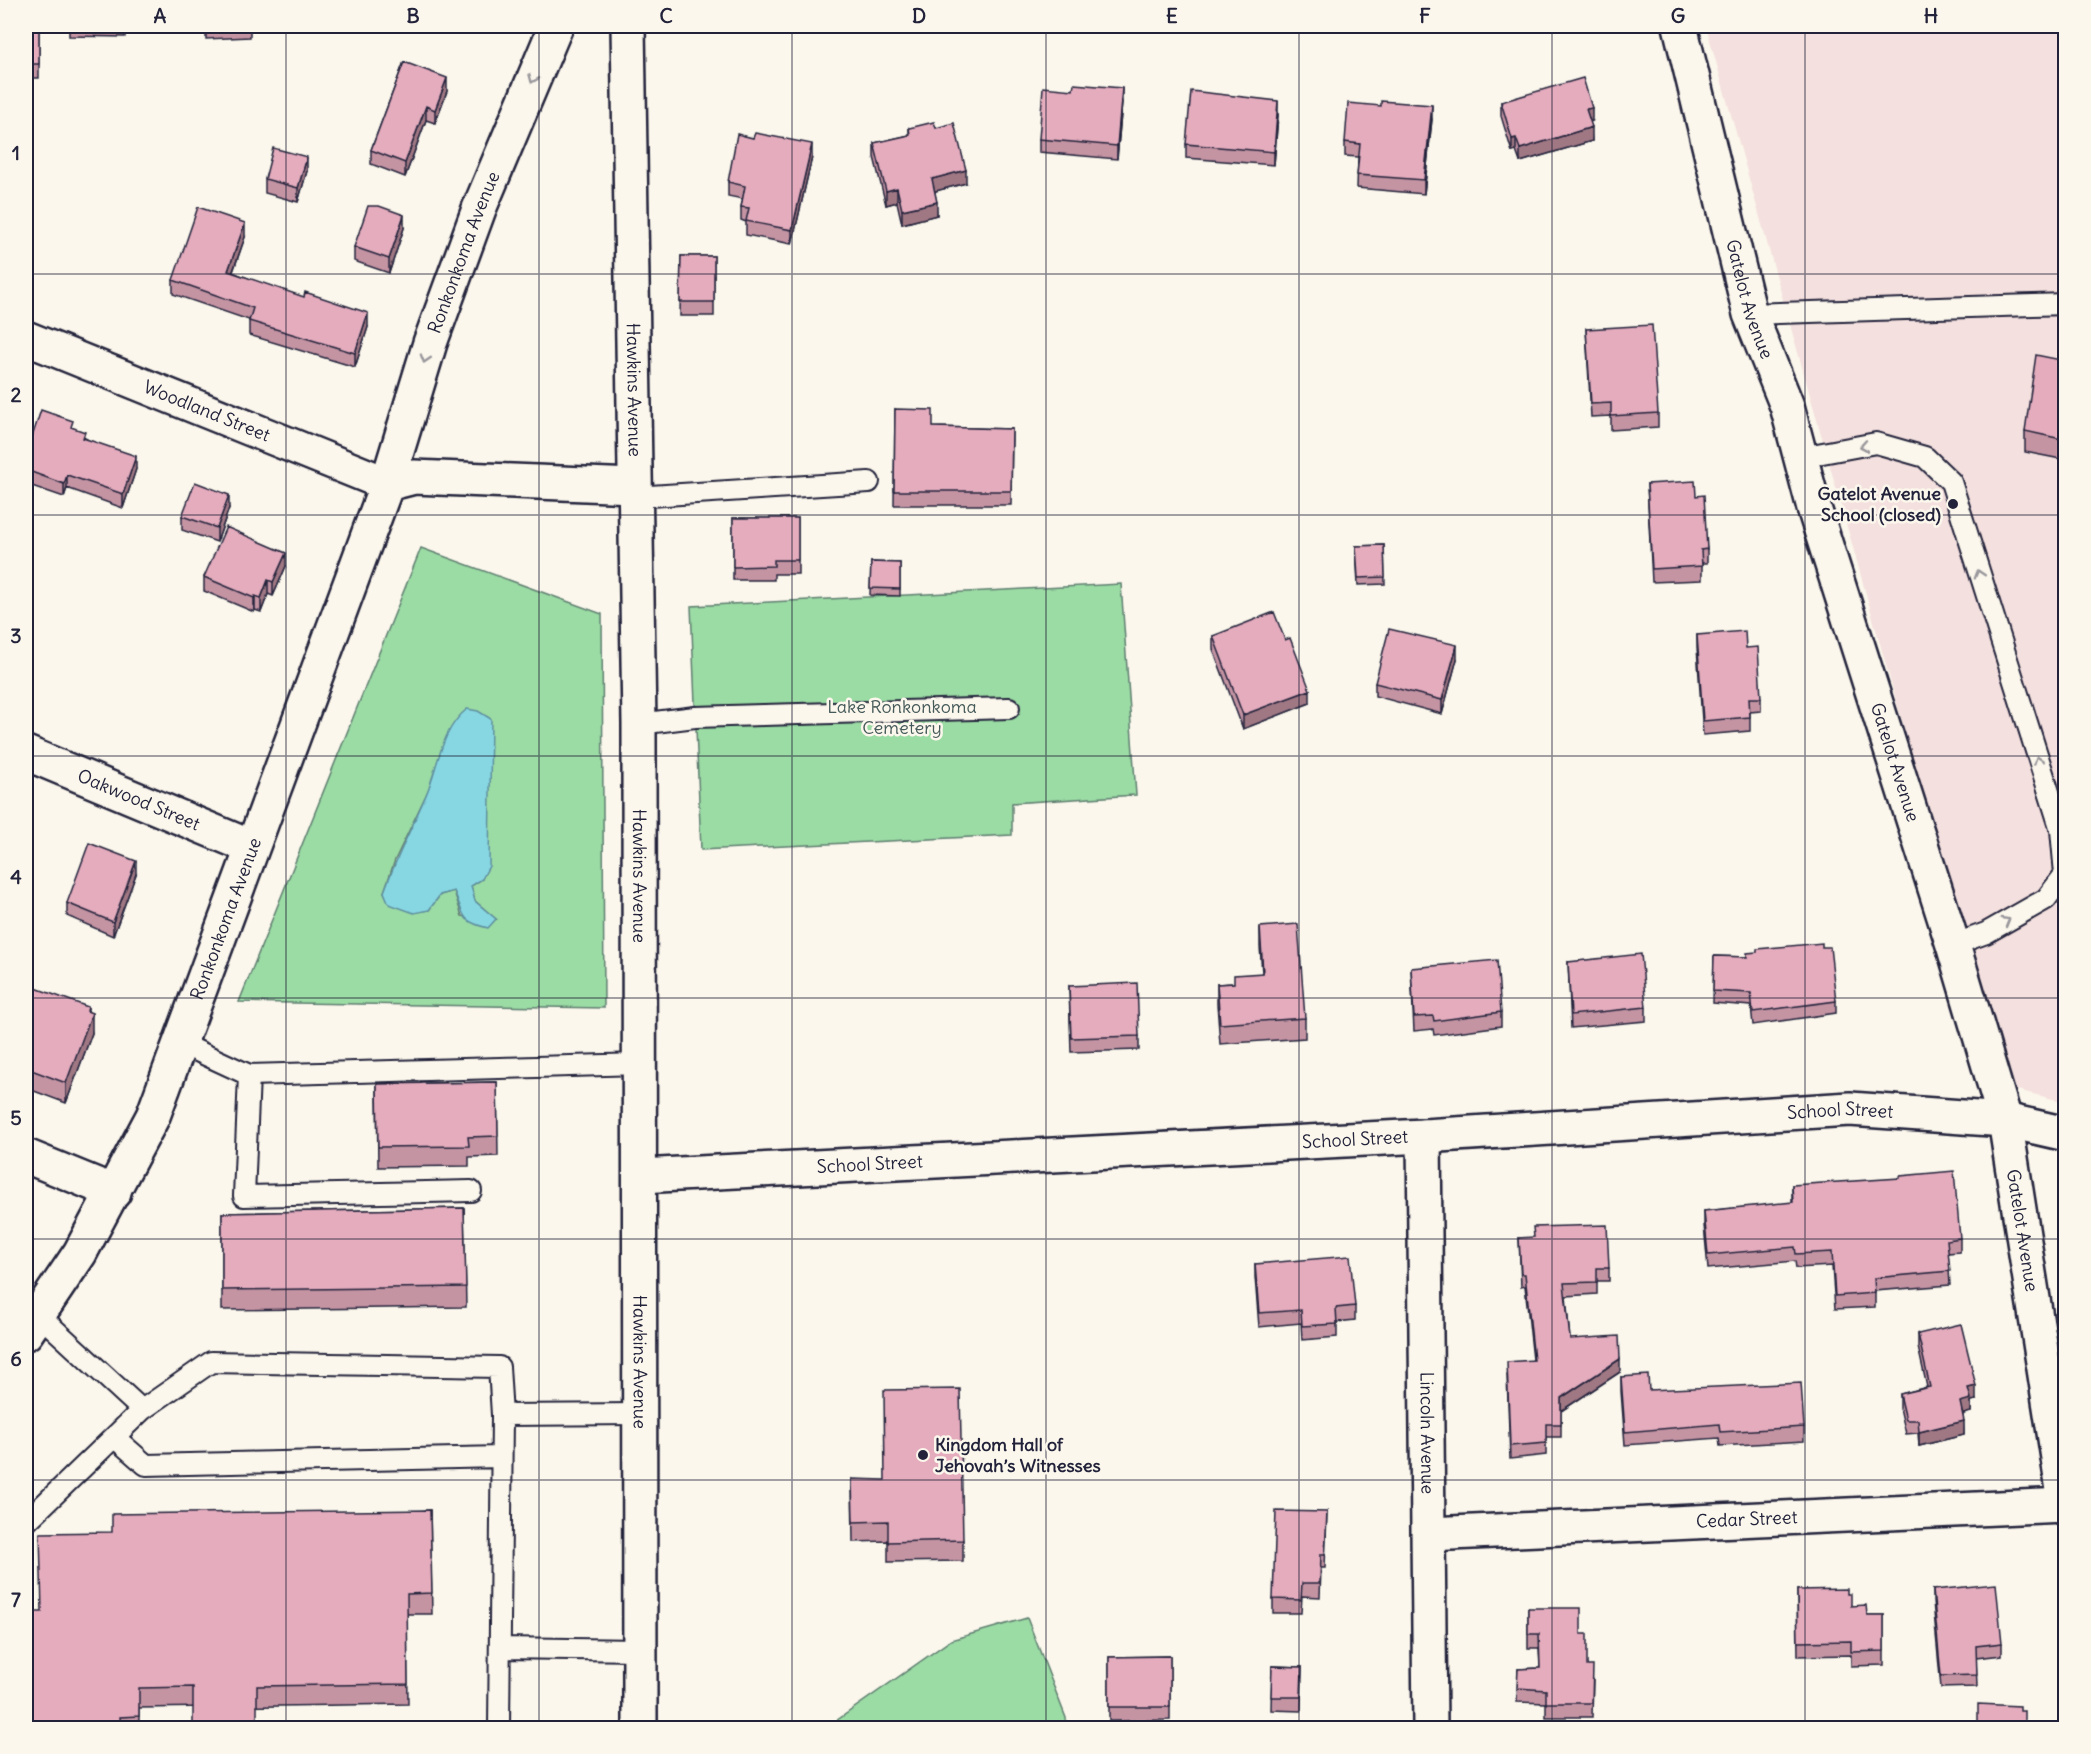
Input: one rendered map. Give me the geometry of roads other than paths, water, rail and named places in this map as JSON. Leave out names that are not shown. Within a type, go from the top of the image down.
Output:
[{"type":"street","name":"Ronkonkoma Avenue","points":[[32,1324],[80,1253],[153,1116],[387,484],[430,343],[479,209],[556,26]]},
{"type":"street","name":"Hawkins Avenue","points":[[628,26],[639,724],[640,1728]]},
{"type":"street","name":"Gatelot Avenue","points":[[1680,26],[1750,314],[1787,406],[1818,519],[1953,945],[2005,1120],[2065,1507]]},
{"type":"street","name":"Woodland Street","points":[[26,338],[387,484]]},
{"type":"street","points":[[387,484],[414,477],[634,492]]},
{"type":"street","name":"Oakwood Street","points":[[26,753],[251,848]]},
{"type":"street","name":"School Street","points":[[640,1176],[1424,1136],[1850,1109],[2005,1120],[2066,1134]]},
{"type":"street","name":"Lincoln Avenue","points":[[1424,1136],[1430,1728]]},
{"type":"street","points":[[26,1156],[114,1192]]},
{"type":"street","name":"Cedar Street","points":[[1429,1534],[2065,1507]]},
{"type":"lane","points":[[1750,314],[2066,304]]},
{"type":"lane","points":[[1801,457],[1876,443],[1925,457],[1951,482],[2061,830],[2065,874],[2046,898],[1986,933],[1953,945]]},
{"type":"lane","points":[[634,492],[869,482]]},
{"type":"lane","points":[[639,724],[695,717],[1009,708]]},
{"type":"lane","points":[[180,1043],[249,1075],[640,1064]]},
{"type":"lane","points":[[249,1075],[244,1196],[471,1191]]},
{"type":"lane","points":[[32,1324],[141,1410]]},
{"type":"lane","points":[[26,1522],[141,1410],[211,1362],[499,1367],[502,1415],[499,1728]]},
{"type":"lane","points":[[502,1415],[640,1414]]},
{"type":"lane","points":[[114,1437],[146,1465],[501,1457]]},
{"type":"lane","points":[[500,1648],[640,1650]]},
{"type":"water","points":[[467,709],[478,711],[491,719],[489,866],[482,879],[471,886],[475,901],[496,919],[488,928],[467,920],[454,891],[440,895],[429,910],[414,913],[389,904],[384,892],[426,795],[441,749],[451,728]]},
{"type":"place","name":"Gatelot Avenue School (closed)","points":[[1953,504]]},
{"type":"place","name":"Kingdom Hall of Jehovah’s Witnesses","points":[[923,1455]]},
{"type":"park label","name":"Lake Ronkonkoma Cemetery","points":[[902,717]]}]
